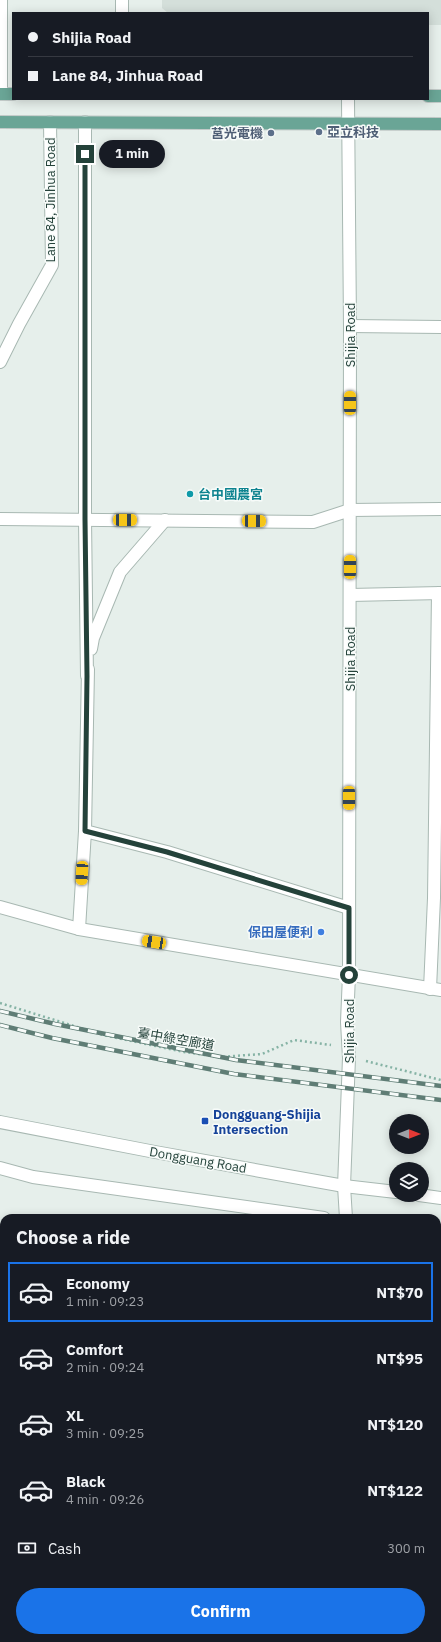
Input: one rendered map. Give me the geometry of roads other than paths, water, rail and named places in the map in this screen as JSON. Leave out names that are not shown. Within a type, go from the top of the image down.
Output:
[{"type":"main road","points":[[429,96],[441,96]]},
{"type":"main road","points":[[0,122],[441,124]]},
{"type":"street","points":[[1,0],[5,94]]},
{"type":"street","points":[[122,0],[122,12]]},
{"type":"street","name":"Shijia Road","points":[[346,1214],[344,1186],[349,1058],[350,595],[348,100]]},
{"type":"street","name":"Lane 84, Jinhua Road","points":[[0,362],[18,324],[52,265],[50,122]]},
{"type":"street","points":[[79,929],[85,831],[87,676],[85,519],[85,122]]},
{"type":"street","points":[[350,326],[441,327]]},
{"type":"street","points":[[0,519],[313,522],[350,510],[441,509]]},
{"type":"street","points":[[87,676],[93,638],[120,572],[165,520]]},
{"type":"street","points":[[0,907],[79,929],[436,989],[434,898],[439,593],[350,595]]},
{"type":"street","points":[[85,831],[167,852],[349,908]]},
{"type":"street","name":"Dongguang Road","points":[[0,1122],[147,1151],[344,1186],[389,1191]]},
{"type":"street","points":[[0,1168],[33,1177],[296,1214]]},
{"type":"street","points":[[429,1196],[441,1198]]},
{"type":"railway","points":[[0,1011],[55,1024],[236,1060],[441,1086]]},
{"type":"railway","points":[[0,1025],[52,1038],[234,1074],[441,1100]]},
{"type":"place","name":"亞立科技","points":[[319,132]]},
{"type":"place","name":"莒光電機","points":[[271,133]]},
{"type":"place","name":"台中國農宮","points":[[190,494]]},
{"type":"place","name":"保田屋便利","points":[[321,932]]},
{"type":"place","name":"Dongguang-Shijia Intersection","points":[[205,1121]]}]
